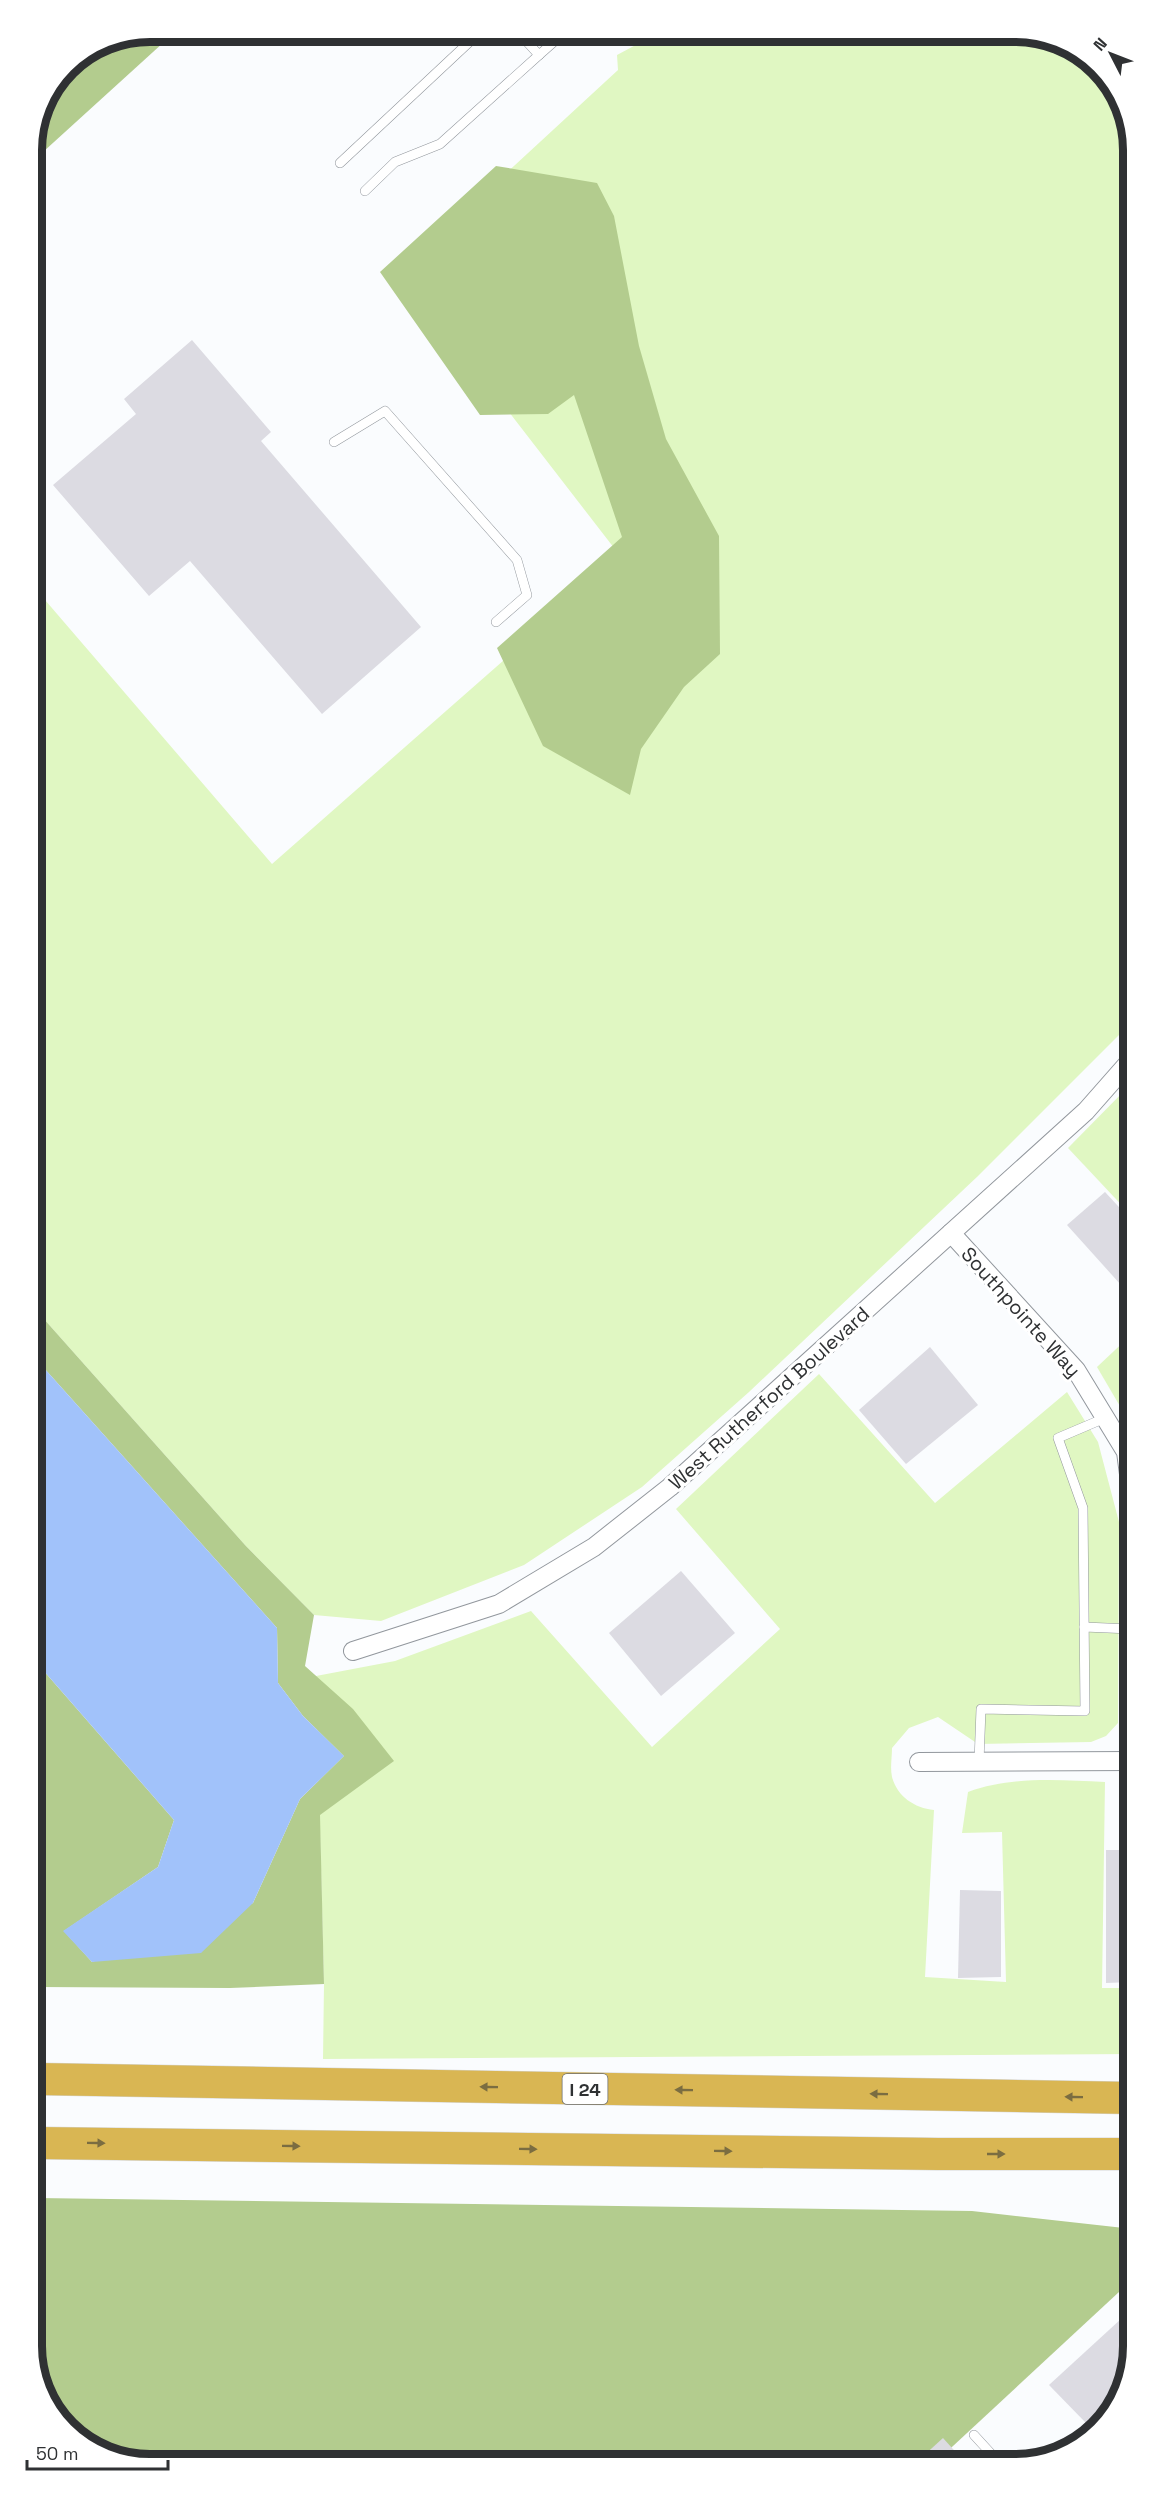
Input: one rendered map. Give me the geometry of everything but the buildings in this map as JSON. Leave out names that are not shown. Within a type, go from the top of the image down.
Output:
[{"type":"highway","name":"I 24","points":[[42,2079],[1123,2098]]},
{"type":"highway","points":[[42,2143],[938,2154],[1123,2154]]},
{"type":"street","name":"West Rutherford Boulevard","points":[[353,1652],[499,1604],[594,1547],[670,1487],[1086,1111],[1123,1069]]},
{"type":"street","name":"Southpointe Way","points":[[951,1233],[1076,1370],[1123,1447]]},
{"type":"street","points":[[919,1762],[1123,1761]]},
{"type":"lane","points":[[340,163],[469,42]]},
{"type":"lane","points":[[527,42],[539,55]]},
{"type":"lane","points":[[365,191],[395,162],[440,144],[554,42]]},
{"type":"lane","points":[[334,442],[385,411],[517,560],[527,595],[496,622]]},
{"type":"lane","points":[[980,1761],[981,1709],[1085,1711],[1083,1508],[1058,1438],[1105,1418]]},
{"type":"lane","points":[[1084,1627],[1123,1629]]},
{"type":"lane","points":[[974,2434],[992,2454]]},
{"type":"green space","points":[[164,42],[42,153],[44,129],[53,102],[64,84],[84,64],[102,53],[122,46]]},
{"type":"green space","points":[[641,42],[1022,42],[1050,48],[1081,64],[1081,84],[1101,84],[1112,102],[1123,143],[1123,1031],[978,1176],[749,1392],[642,1487],[524,1565],[381,1621],[314,1615],[245,1545],[42,1317],[42,596],[272,864],[621,557],[400,271],[618,70],[617,55]]},
{"type":"green space","points":[[496,166],[597,183],[614,216],[639,346],[666,439],[719,536],[720,654],[684,687],[641,749],[630,795],[543,746],[497,648],[622,537],[574,395],[548,414],[480,415],[380,272]]},
{"type":"green space","points":[[1123,1092],[1123,1207],[1068,1148]]},
{"type":"green space","points":[[42,1317],[245,1545],[314,1615],[305,1666],[353,1709],[394,1761],[320,1815],[324,1984],[230,1988],[42,1987],[42,1669],[174,1820],[158,1867],[64,1931],[92,1962],[253,1903],[300,1799],[344,1756],[303,1716],[278,1683],[277,1628],[42,1366]]},
{"type":"green space","points":[[1123,1343],[1123,1411],[1097,1367]]},
{"type":"green space","points":[[819,1374],[935,1503],[1067,1392],[1098,1442],[1119,1522],[1118,1723],[1106,1736],[1091,1742],[978,1744],[938,1717],[909,1728],[892,1748],[891,1770],[894,1784],[907,1800],[920,1807],[934,1810],[925,1977],[1006,1982],[1002,1832],[962,1833],[968,1792],[1019,1781],[1105,1782],[1102,1988],[1123,1988],[1123,2054],[323,2059],[324,1984],[316,1676],[395,1661],[531,1611],[652,1747],[780,1629],[676,1509]]},
{"type":"green space","points":[[42,2198],[972,2211],[1123,2228],[1123,2288],[944,2454],[143,2454],[109,2446],[84,2432],[64,2412],[53,2394],[44,2367],[42,2346]]},
{"type":"water","points":[[42,1366],[277,1628],[278,1683],[303,1716],[344,1756],[300,1799],[253,1903],[201,1953],[92,1962],[63,1931],[158,1867],[174,1820],[42,1669]]}]
